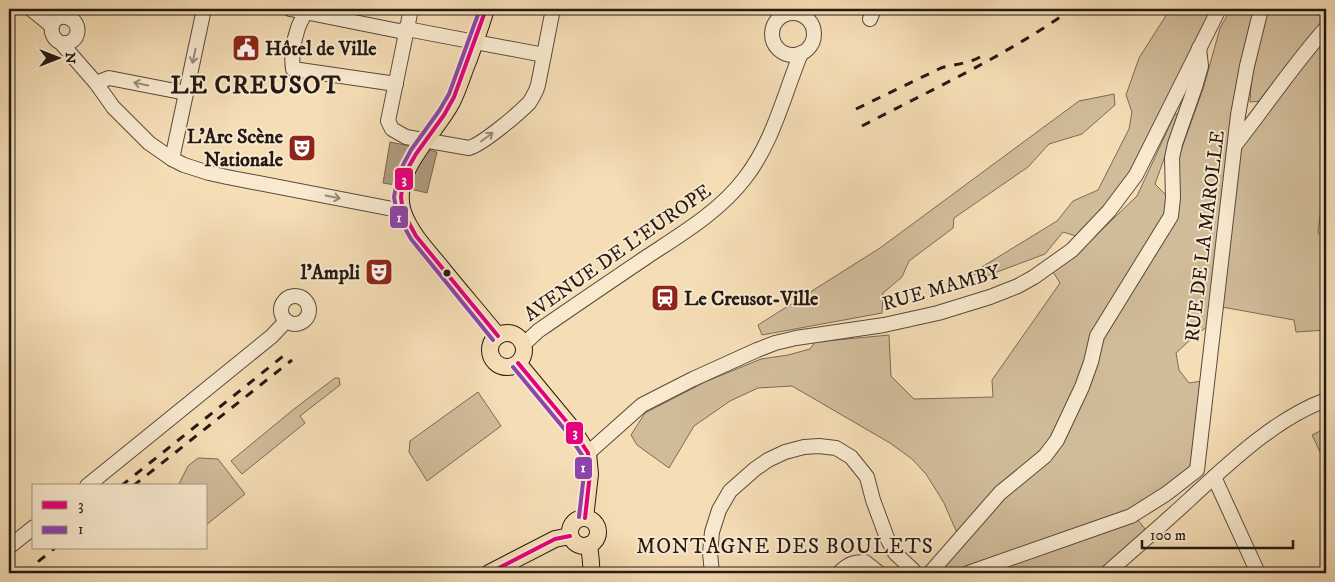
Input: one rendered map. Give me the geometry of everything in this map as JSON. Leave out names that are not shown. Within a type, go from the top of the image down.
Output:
[{"type":"main road","points":[[486,9],[457,91],[446,112],[415,156],[403,183],[401,197],[403,211],[409,226],[422,245],[498,336]]},
{"type":"main road","points":[[521,367],[523,355],[521,340],[508,333],[498,336],[491,343],[490,348],[491,358],[494,362],[503,367],[521,367],[571,427],[588,454],[590,474],[585,518]]},
{"type":"main road","points":[[581,518],[585,518],[594,522],[598,530],[596,539],[585,546],[576,544],[570,536],[570,532],[573,523],[581,518]]},
{"type":"main road","points":[[489,573],[555,539],[570,536]]},
{"type":"main road","points":[[589,545],[591,573]]},
{"type":"street","points":[[31,9],[64,16],[77,26],[75,39],[69,43],[61,43]]},
{"type":"street","points":[[172,159],[204,9]]},
{"type":"street","points":[[290,9],[306,10],[399,31],[407,29],[544,55]]},
{"type":"street","points":[[332,9],[401,23],[407,29]]},
{"type":"street","points":[[411,9],[388,121],[392,129],[406,138],[469,148],[483,141],[532,98],[538,85],[553,9]]},
{"type":"street","name":"RUE MAMBY","points":[[588,454],[642,405],[757,350],[796,338],[884,325],[938,313],[990,297],[1034,278],[1072,250],[1109,211],[1136,175],[1219,9]]},
{"type":"street","name":"RUE DE LA MAROLLE","points":[[968,573],[1131,516],[1166,494],[1197,470],[1234,146],[1247,66],[1261,9]]},
{"type":"street","points":[[306,10],[299,26],[291,60],[293,69],[396,84]]},
{"type":"street","points":[[784,12],[800,12],[813,28],[813,41],[801,53],[783,52],[777,46],[772,35],[775,24],[784,12]]},
{"type":"street","points":[[64,16],[51,30],[54,39],[61,43],[96,83],[113,107],[133,128],[149,143],[172,159],[209,173],[403,211]]},
{"type":"street","points":[[1234,146],[1305,52],[1326,28]]},
{"type":"street","points":[[75,39],[96,83]]},
{"type":"street","points":[[930,573],[1000,492],[1045,456],[1057,440],[1082,387],[1091,362],[1097,336],[1171,216],[1173,198],[1172,158],[1201,66],[1199,48]]},
{"type":"street","name":"AVENUE DE L'EUROPE","points":[[783,52],[788,85]]},
{"type":"street","name":"AVENUE DE L'EUROPE","points":[[523,345],[538,331],[694,226],[726,200],[746,177],[774,129],[788,85],[801,53]]},
{"type":"street","points":[[96,83],[109,78],[186,93]]},
{"type":"street","points":[[89,484],[272,336],[286,321]]},
{"type":"street","points":[[1107,573],[1214,477],[1276,426],[1305,408],[1326,400]]},
{"type":"street","points":[[712,573],[710,553],[712,532],[719,510],[730,491],[754,469],[768,460],[785,452],[804,447],[820,446],[836,448],[851,457],[867,477],[887,538],[895,553],[913,573]]},
{"type":"street","points":[[1214,477],[1258,573]]},
{"type":"street","points":[[9,547],[32,529]]},
{"type":"street","points":[[839,573],[854,562],[865,562],[879,573]]},
{"type":"shaded area","points":[[1183,9],[1212,9],[1131,170],[1106,207],[1076,236],[1063,232],[1045,254],[981,278],[972,273],[1057,221],[1073,201],[1098,190],[1129,129],[1132,112],[1126,95],[1139,58],[1167,14],[1178,14]]},
{"type":"shaded area","points":[[1231,9],[1255,9],[1208,326],[1176,353],[1179,370],[1189,383],[1202,381],[1190,470],[1160,492],[1127,510],[950,573],[938,573],[994,506],[1043,463],[1103,337],[1173,223],[1178,159],[1204,86],[1220,28]]},
{"type":"shaded area","points":[[1267,9],[1326,9],[1326,23],[1262,101],[1250,102],[1258,43]]},
{"type":"shaded area","points":[[1326,37],[1326,167],[1318,233],[1326,236],[1326,330],[1296,332],[1294,320],[1222,307],[1237,159],[1242,144],[1313,50]]},
{"type":"shaded area","points":[[1114,94],[1115,105],[1082,134],[1049,144],[1028,167],[954,218],[953,228],[909,261],[902,277],[883,293],[882,313],[762,335],[758,325],[880,248],[1079,101]]},
{"type":"shaded area","points":[[1175,114],[1180,114],[1155,184],[1166,195],[1166,213],[1086,361],[1053,436],[1041,452],[957,533],[944,503],[926,474],[912,459],[890,443],[792,386],[758,388],[730,401],[694,426],[669,468],[637,445],[631,435],[645,413],[705,382],[761,359],[810,349],[815,342],[889,335],[891,376],[914,399],[993,397],[992,380],[1060,283],[1053,272],[1090,241],[1137,196]]},
{"type":"shaded area","points":[[390,142],[410,146],[395,185],[383,183]]},
{"type":"shaded area","points":[[426,149],[437,152],[427,193],[406,188]]},
{"type":"shaded area","points":[[335,378],[339,378],[340,385],[300,416],[305,423],[242,474],[231,461]]},
{"type":"shaded area","points":[[478,392],[501,426],[427,481],[409,452],[410,441]]},
{"type":"shaded area","points":[[1326,428],[1326,457],[1323,458],[1312,435]]},
{"type":"shaded area","points":[[198,458],[218,459],[245,494],[208,523],[208,484],[179,484],[188,466]]},
{"type":"shaded area","points":[[1137,519],[1146,530],[1099,573],[983,573]]},
{"type":"railway","points":[[862,126],[996,56],[1072,9]]},
{"type":"railway","points":[[856,109],[941,68],[966,63],[980,57]]},
{"type":"railway","points":[[123,484],[287,353]]},
{"type":"railway","points":[[136,484],[292,360]]},
{"type":"railway","points":[[24,573],[53,550]]},
{"type":"transit line","name":"1","points":[[480,9],[449,94],[411,150],[397,181],[394,197],[397,214],[411,239],[493,340]]},
{"type":"transit line","name":"3","points":[[486,9],[454,97],[408,168],[403,182],[401,197],[403,212],[416,236],[498,336]]},
{"type":"transit line","name":"3","points":[[518,363],[571,427],[588,453],[590,474],[585,518]]},
{"type":"transit line","name":"1","points":[[513,367],[566,431],[582,455],[584,474],[579,517]]},
{"type":"transit line","name":"3","points":[[489,573],[555,539],[570,536]]},
{"type":"place","name":"Hôtel de Ville","points":[[246,48]]},
{"type":"place","name":"L'Arc Scène Nationale","points":[[302,148]]},
{"type":"place","name":"l'Ampli","points":[[379,272]]},
{"type":"place","name":"Le Creusot-Ville","points":[[665,298]]},
{"type":"district","name":"LE CREUSOT","points":[[256,84]]},
{"type":"district","name":"MONTAGNE DES BOULETS","points":[[785,546]]}]
